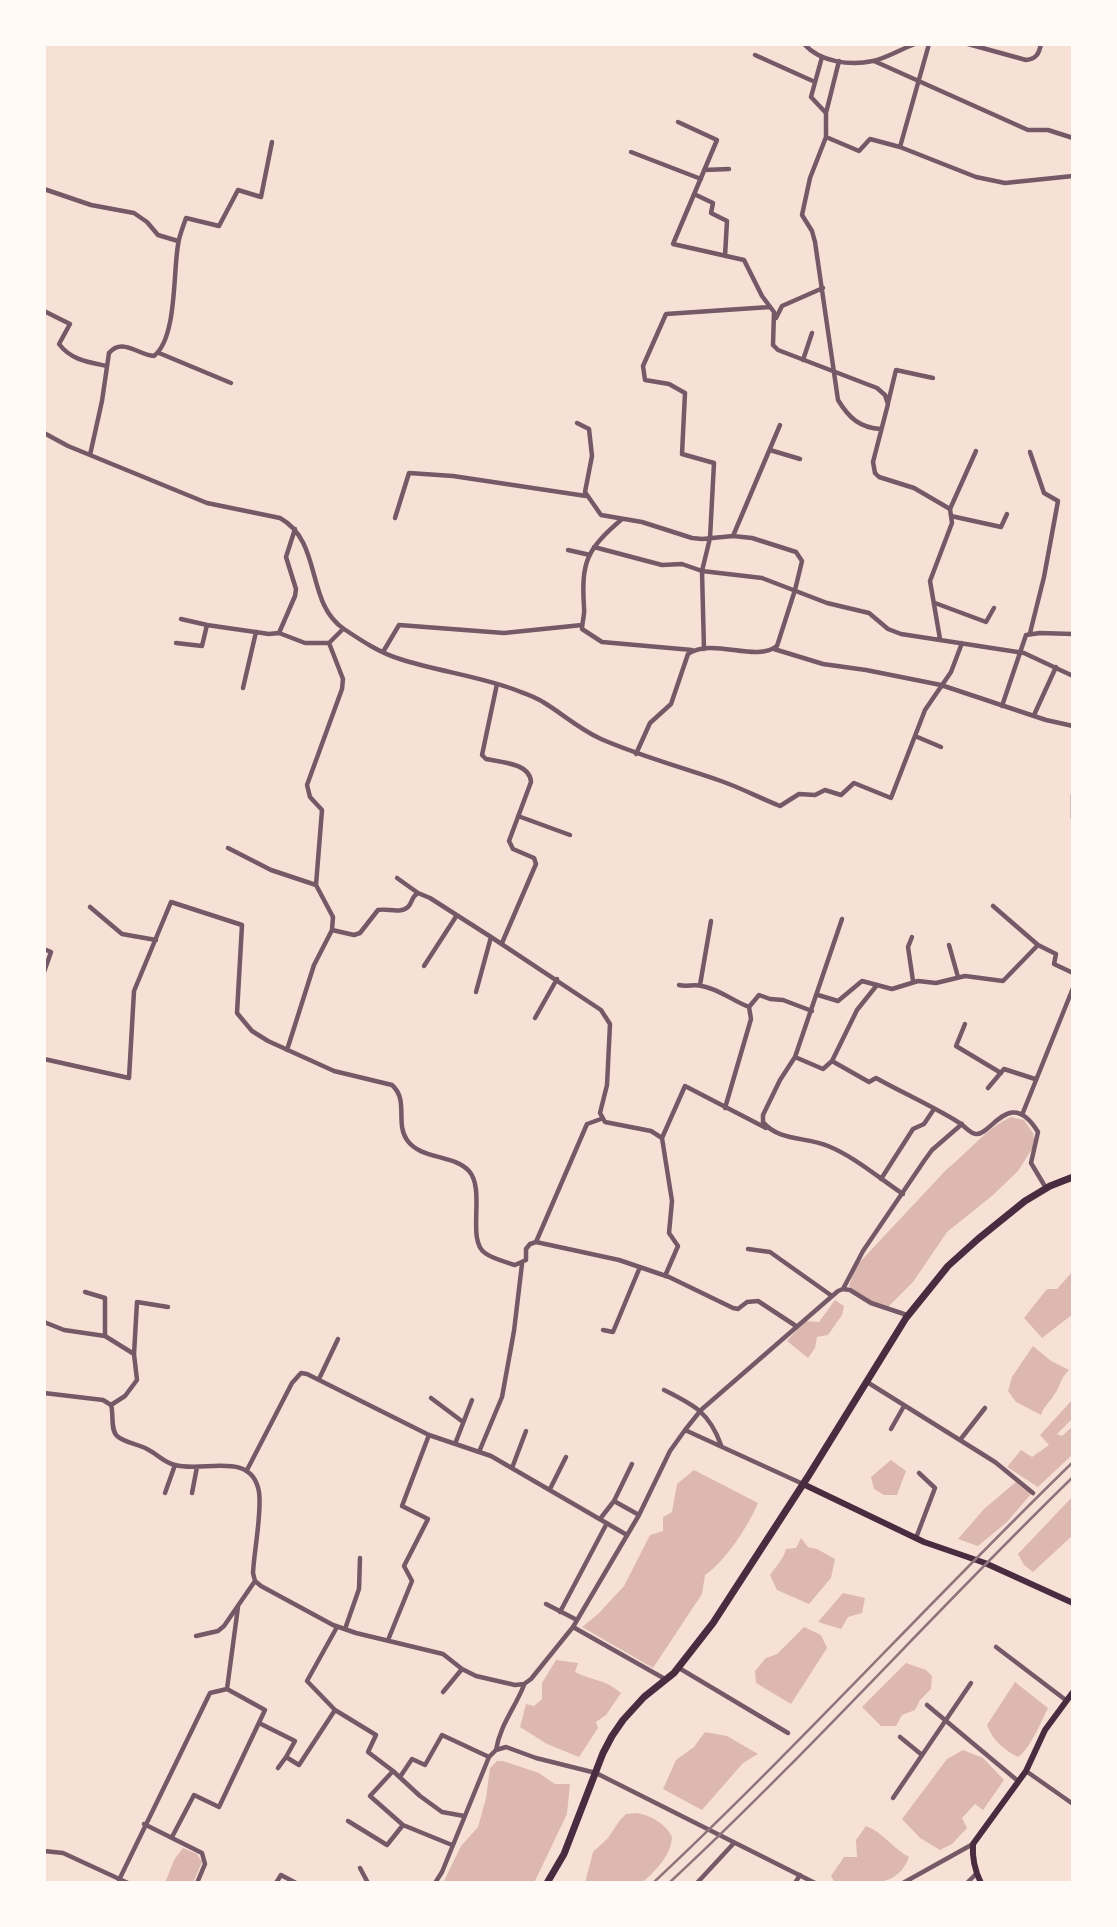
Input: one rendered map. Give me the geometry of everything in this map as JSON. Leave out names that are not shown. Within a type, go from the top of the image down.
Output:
[{"type":"main road","points":[[547,1883],[565,1854],[603,1753],[623,1720],[654,1687],[678,1668],[713,1623],[908,1315],[958,1255],[1025,1201],[1046,1188],[1073,1177]]},
{"type":"main road","points":[[803,1484],[916,1538],[985,1563],[1073,1603]]},
{"type":"main road","points":[[981,1883],[976,1874],[972,1854],[974,1844],[1026,1772],[1045,1730],[1073,1692]]},
{"type":"street","points":[[804,44],[822,57],[839,61],[874,61],[915,44]]},
{"type":"street","points":[[900,147],[929,44]]},
{"type":"street","points":[[968,44],[1026,60],[1037,55],[1041,44]]},
{"type":"street","points":[[755,55],[815,82]]},
{"type":"street","points":[[822,57],[811,97],[826,113]]},
{"type":"street","points":[[839,61],[826,113],[826,137],[810,178],[802,215],[815,242],[838,400],[850,418],[870,428],[881,429]]},
{"type":"street","points":[[874,61],[1028,130],[1048,130],[1073,138]]},
{"type":"street","points":[[678,122],[717,140],[673,244],[744,260],[774,312],[773,345],[778,350],[877,388],[885,395],[888,404]]},
{"type":"street","points":[[826,137],[859,151],[870,139],[900,147],[976,177],[1006,183],[1073,176]]},
{"type":"street","points":[[159,353],[170,324],[178,241],[186,218],[219,226],[238,190],[261,197],[272,142]]},
{"type":"street","points":[[631,152],[701,179]]},
{"type":"street","points":[[704,170],[729,169]]},
{"type":"street","points":[[44,189],[90,205],[134,214],[147,222],[158,235],[178,241]]},
{"type":"street","points":[[694,194],[713,203],[711,213],[727,221],[724,256]]},
{"type":"street","points":[[775,318],[782,306],[823,288]]},
{"type":"street","points":[[704,649],[702,570],[710,538],[714,463],[682,454],[685,394],[669,384],[645,380],[643,366],[666,314],[770,307]]},
{"type":"street","points":[[44,311],[70,324],[59,344],[65,351],[78,359],[107,366]]},
{"type":"street","points":[[803,360],[812,332]]},
{"type":"street","points":[[90,455],[112,348],[127,346],[149,356],[159,353],[231,383]]},
{"type":"street","points":[[933,378],[896,370],[873,462],[875,473],[879,477],[914,488],[950,509]]},
{"type":"street","points":[[576,423],[589,429],[592,456],[585,487],[586,496],[601,515],[692,538],[752,538],[796,552],[802,561],[795,590],[774,649]]},
{"type":"street","points":[[733,536],[780,425]]},
{"type":"street","points":[[44,433],[207,503],[280,518],[295,528],[308,553],[327,613],[344,629],[383,652],[400,659],[497,684],[544,702],[589,733],[636,754],[722,781],[779,806],[799,794],[815,795],[825,790],[841,794],[854,783],[891,798],[929,701],[951,672],[962,643]]},
{"type":"street","points":[[770,450],[800,459]]},
{"type":"street","points":[[940,639],[930,581],[952,523],[950,509],[976,451]]},
{"type":"street","points":[[1002,706],[1023,639],[1030,633],[1058,501],[1044,493],[1030,452]]},
{"type":"street","points":[[395,518],[409,473],[453,476],[586,496]]},
{"type":"street","points":[[951,516],[1001,527],[1007,514]]},
{"type":"street","points":[[623,519],[594,547],[583,575],[582,625],[585,633],[602,642],[692,650],[757,652],[774,649],[823,664],[941,685],[1073,726]]},
{"type":"street","points":[[279,634],[295,596],[296,589],[286,557],[295,528]]},
{"type":"street","points":[[594,547],[662,565],[681,564],[702,570],[762,578],[827,603],[869,613],[888,628],[901,634],[1021,652],[1073,676]]},
{"type":"street","points":[[568,550],[590,555]]},
{"type":"street","points":[[934,603],[986,622],[994,608]]},
{"type":"street","points":[[181,619],[279,634],[305,643],[329,643],[344,629]]},
{"type":"street","points":[[176,643],[202,646],[207,625]]},
{"type":"street","points":[[383,652],[399,625],[504,633],[582,625]]},
{"type":"street","points":[[243,688],[256,632]]},
{"type":"street","points":[[1030,633],[1073,634]]},
{"type":"street","points":[[287,1050],[314,965],[332,930],[333,917],[316,885],[322,810],[310,797],[307,785],[342,689],[343,679],[329,643]]},
{"type":"street","points":[[636,754],[650,723],[671,704],[685,659],[692,650]]},
{"type":"street","points":[[1034,715],[1056,667]]},
{"type":"street","points":[[497,684],[481,751],[486,759],[519,767],[530,775],[531,782],[509,841],[510,846],[534,858],[536,864],[502,943]]},
{"type":"street","points":[[915,736],[942,747]]},
{"type":"street","points":[[1073,795],[1073,818]]},
{"type":"street","points":[[518,816],[570,835]]},
{"type":"street","points":[[228,848],[271,870],[316,885]]},
{"type":"street","points":[[397,878],[502,943],[601,1010],[610,1024],[607,1085],[601,1119],[651,1131],[662,1138]]},
{"type":"street","points":[[332,930],[360,933],[378,910],[403,910],[418,893]]},
{"type":"street","points":[[44,1059],[129,1078],[134,991],[172,902],[242,925],[237,1013],[259,1037],[334,1071],[392,1085],[402,1099],[404,1134],[408,1142],[418,1150],[459,1165],[468,1171],[474,1180],[480,1248],[485,1254],[515,1265],[522,1264]]},
{"type":"street","points":[[992,906],[1038,944],[1056,954],[1054,964],[1073,973]]},
{"type":"street","points":[[90,907],[122,933],[156,940]]},
{"type":"street","points":[[424,966],[457,915]]},
{"type":"street","points":[[773,1131],[763,1122],[763,1115],[795,1057],[842,919]]},
{"type":"street","points":[[700,985],[711,921]]},
{"type":"street","points":[[476,992],[491,937]]},
{"type":"street","points":[[912,937],[908,947],[913,981]]},
{"type":"street","points":[[818,995],[838,1001],[862,981],[896,989],[913,981],[941,982],[971,976],[1003,981],[1038,944]]},
{"type":"street","points":[[949,945],[958,977]]},
{"type":"street","points":[[44,949],[51,952],[44,972]]},
{"type":"street","points":[[535,1018],[557,979]]},
{"type":"street","points":[[679,985],[700,985],[749,1007]]},
{"type":"street","points":[[795,1057],[823,1069],[832,1061],[857,1010],[877,985]]},
{"type":"street","points":[[1022,1115],[1073,988]]},
{"type":"street","points":[[725,1108],[751,1019],[749,1007],[759,995],[783,1000],[812,1011]]},
{"type":"street","points":[[965,1024],[956,1046],[1001,1073]]},
{"type":"street","points":[[832,1061],[869,1083],[876,1078],[978,1135],[1001,1116],[1022,1115],[1038,1132],[1031,1163],[1046,1188]]},
{"type":"street","points":[[988,1088],[1004,1069],[1035,1079]]},
{"type":"street","points":[[665,1276],[678,1246],[669,1233],[672,1201],[662,1138],[685,1086],[773,1131],[828,1146],[903,1194]]},
{"type":"street","points":[[881,1180],[913,1129],[924,1124],[934,1109]]},
{"type":"street","points":[[536,1242],[587,1124],[601,1119]]},
{"type":"street","points":[[435,1883],[442,1872],[489,1757],[496,1749],[500,1730],[524,1684],[573,1627],[639,1515],[670,1451],[701,1410],[796,1326],[844,1289],[863,1251],[932,1150],[962,1124]]},
{"type":"street","points":[[479,1452],[502,1397],[522,1264],[526,1260],[530,1244],[536,1242],[603,1255],[665,1276],[733,1308],[738,1309],[747,1302],[758,1301],[796,1326]]},
{"type":"street","points":[[748,1249],[770,1252],[832,1296]]},
{"type":"street","points":[[603,1330],[613,1332],[640,1267]]},
{"type":"street","points":[[844,1289],[872,1303],[908,1315]]},
{"type":"street","points":[[85,1292],[105,1298],[104,1336]]},
{"type":"street","points":[[111,1405],[125,1396],[137,1380],[134,1354],[137,1303],[168,1307]]},
{"type":"street","points":[[44,1322],[64,1330],[104,1336],[134,1354]]},
{"type":"street","points":[[319,1380],[338,1339]]},
{"type":"street","points":[[247,1470],[296,1377],[301,1373],[307,1374],[429,1435],[479,1452],[512,1468],[627,1535]]},
{"type":"street","points":[[866,1382],[995,1462],[1033,1493]]},
{"type":"street","points":[[664,1390],[701,1410],[717,1433],[721,1446]]},
{"type":"street","points":[[44,1393],[91,1398],[111,1405]]},
{"type":"street","points":[[430,1398],[463,1422]]},
{"type":"street","points":[[455,1444],[472,1400]]},
{"type":"street","points":[[111,1405],[115,1433],[119,1438],[147,1448],[175,1465],[224,1465],[247,1470],[254,1478],[259,1491],[259,1508],[253,1573],[255,1581],[261,1586],[337,1627],[443,1654],[462,1669],[503,1684],[524,1684]]},
{"type":"street","points":[[891,1429],[904,1406]]},
{"type":"street","points":[[960,1440],[985,1408]]},
{"type":"street","points":[[685,1430],[803,1484]]},
{"type":"street","points":[[512,1468],[526,1432]]},
{"type":"street","points":[[388,1640],[412,1581],[404,1566],[428,1519],[402,1506],[429,1435]]},
{"type":"street","points":[[550,1489],[566,1457]]},
{"type":"street","points":[[600,1519],[614,1501],[632,1464]]},
{"type":"street","points":[[164,1493],[175,1465]]},
{"type":"street","points":[[192,1493],[197,1466]]},
{"type":"street","points":[[916,1538],[935,1488],[919,1473]]},
{"type":"street","points":[[614,1501],[639,1515]]},
{"type":"street","points":[[560,1612],[607,1522]]},
{"type":"street","points":[[345,1629],[359,1589],[360,1559]]},
{"type":"street","points":[[196,1636],[218,1631],[224,1626],[255,1581]]},
{"type":"street","points":[[546,1604],[576,1620]]},
{"type":"street","points":[[227,1689],[238,1606]]},
{"type":"street","points":[[337,1627],[307,1681],[335,1710],[376,1735],[368,1752],[442,1812],[464,1816]]},
{"type":"street","points":[[573,1627],[665,1679]]},
{"type":"street","points":[[996,1647],[1067,1701]]},
{"type":"street","points":[[678,1668],[788,1733]]},
{"type":"street","points":[[443,1692],[462,1669]]},
{"type":"street","points":[[892,1798],[971,1683]]},
{"type":"street","points":[[119,1880],[210,1693],[227,1689],[265,1710],[219,1807],[194,1795],[172,1837]]},
{"type":"street","points":[[927,1705],[1018,1781]]},
{"type":"street","points":[[286,1757],[299,1765],[335,1710]]},
{"type":"street","points":[[259,1723],[295,1741],[278,1768]]},
{"type":"street","points":[[400,1777],[412,1759],[425,1765],[442,1735],[489,1757]]},
{"type":"street","points":[[900,1737],[922,1755]]},
{"type":"street","points":[[496,1749],[506,1747],[536,1758],[596,1773],[815,1883]]},
{"type":"street","points":[[393,1771],[370,1796],[403,1825],[452,1845]]},
{"type":"street","points":[[1026,1772],[1073,1803]]},
{"type":"street","points":[[348,1821],[387,1845],[403,1825]]},
{"type":"street","points":[[145,1824],[196,1849],[204,1858],[205,1864],[197,1883]]},
{"type":"street","points":[[697,1883],[734,1843]]},
{"type":"street","points":[[902,1883],[974,1844]]},
{"type":"street","points":[[44,1851],[63,1853],[128,1883]]},
{"type":"street","points":[[360,1868],[368,1883]]},
{"type":"street","points":[[967,1883],[976,1874]]},
{"type":"street","points":[[276,1883],[281,1875],[296,1883]]},
{"type":"street","points":[[795,1883],[800,1875]]},
{"type":"shaded area","points":[[1011,1117],[1024,1120],[1033,1133],[1035,1144],[1018,1171],[947,1232],[913,1282],[888,1307],[856,1294],[849,1286],[856,1266],[947,1169],[986,1134]]},
{"type":"shaded area","points":[[1073,1271],[1073,1314],[1042,1338],[1024,1318],[1047,1289],[1057,1289]]},
{"type":"shaded area","points":[[835,1300],[844,1306],[842,1315],[828,1335],[817,1337],[815,1348],[808,1358],[787,1341],[805,1321],[819,1322]]},
{"type":"shaded area","points":[[1033,1346],[1051,1361],[1069,1370],[1041,1415],[1016,1402],[1008,1391],[1012,1377]]},
{"type":"shaded area","points":[[1073,1399],[1073,1418],[1057,1434],[1062,1436],[1073,1426],[1073,1454],[1038,1487],[1007,1467],[1021,1450],[1032,1457],[1049,1445],[1040,1435]]},
{"type":"shaded area","points":[[891,1460],[906,1471],[897,1495],[884,1495],[874,1489],[871,1477]]},
{"type":"shaded area","points":[[694,1470],[758,1503],[736,1542],[705,1575],[702,1594],[653,1668],[582,1627],[624,1586],[650,1535],[663,1531],[663,1517],[672,1512],[677,1484]]},
{"type":"shaded area","points":[[1016,1482],[1031,1494],[1007,1522],[978,1546],[958,1539],[984,1509]]},
{"type":"shaded area","points":[[1073,1496],[1073,1535],[1033,1572],[1024,1565],[1018,1554]]},
{"type":"shaded area","points":[[801,1538],[808,1547],[835,1559],[831,1578],[809,1604],[777,1590],[770,1575],[786,1549],[796,1548]]},
{"type":"shaded area","points":[[843,1593],[865,1598],[862,1613],[848,1617],[841,1629],[818,1622]]},
{"type":"shaded area","points":[[804,1627],[821,1635],[827,1648],[791,1704],[756,1683],[755,1671],[766,1658],[777,1654]]},
{"type":"shaded area","points":[[556,1660],[578,1663],[575,1672],[621,1693],[606,1715],[596,1722],[598,1728],[579,1757],[547,1744],[520,1727],[526,1704],[534,1706],[542,1699],[542,1683]]},
{"type":"shaded area","points":[[906,1663],[926,1670],[932,1676],[931,1689],[915,1710],[902,1715],[896,1726],[881,1726],[862,1707]]},
{"type":"shaded area","points":[[1015,1682],[1048,1708],[1031,1742],[1018,1757],[999,1744],[987,1725]]},
{"type":"shaded area","points":[[705,1732],[727,1736],[758,1754],[743,1763],[702,1810],[663,1789],[676,1760],[694,1747]]},
{"type":"shaded area","points":[[963,1750],[983,1758],[1004,1780],[983,1810],[975,1804],[962,1818],[967,1828],[952,1844],[940,1850],[920,1838],[902,1819],[947,1759]]},
{"type":"shaded area","points":[[497,1761],[539,1773],[555,1784],[570,1784],[567,1814],[534,1883],[443,1883],[461,1846],[478,1827],[490,1768]]},
{"type":"shaded area","points":[[636,1813],[657,1821],[672,1837],[669,1851],[661,1863],[642,1883],[585,1883],[593,1852],[608,1838],[626,1814]]},
{"type":"shaded area","points":[[866,1826],[909,1857],[904,1868],[888,1880],[835,1883],[831,1876],[844,1857],[857,1857],[856,1840]]},
{"type":"shaded area","points":[[183,1848],[197,1854],[202,1862],[193,1883],[165,1883],[174,1860]]},
{"type":"railway","points":[[653,1883],[760,1779],[1073,1462]]},
{"type":"railway","points":[[669,1883],[772,1783],[1073,1477]]}]
